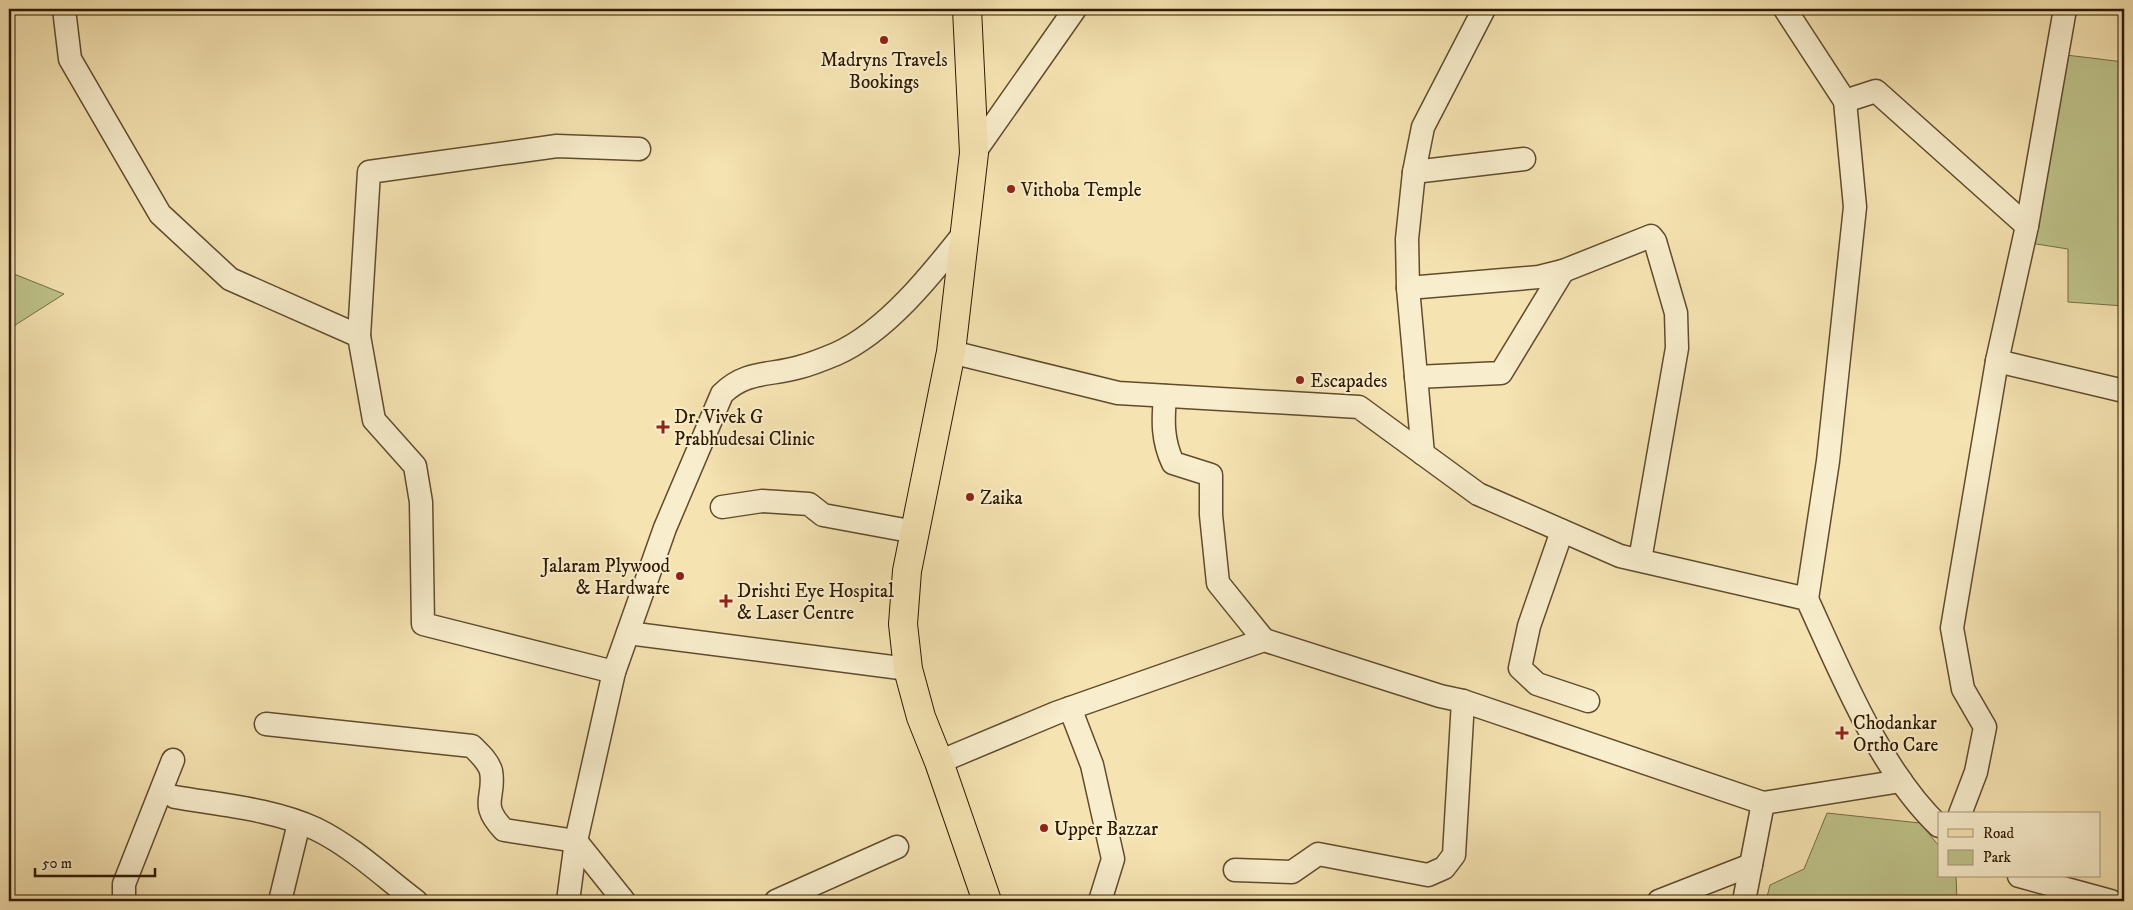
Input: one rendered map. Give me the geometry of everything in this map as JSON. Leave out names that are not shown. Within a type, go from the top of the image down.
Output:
[{"type":"main road","points":[[967,9],[974,153],[952,352],[907,571],[903,624],[908,669],[921,717],[939,762],[987,901]]},
{"type":"street","points":[[64,9],[70,60],[160,214],[230,280],[359,336]]},
{"type":"street","points":[[974,153],[1076,9]]},
{"type":"street","points":[[1423,454],[1408,288],[1407,239],[1414,172],[1422,128],[1484,9]]},
{"type":"street","points":[[1785,9],[1845,101],[1855,207],[1828,461],[1807,599],[1853,701],[1901,780],[1938,825]]},
{"type":"street","points":[[1961,812],[1976,772],[1985,726],[1963,689],[1952,628],[1998,361],[2027,226],[2065,9]]},
{"type":"street","points":[[1845,101],[1876,91],[2027,226]]},
{"type":"street","points":[[614,672],[423,624],[421,502],[415,466],[374,420],[359,336],[368,172],[557,146],[639,149]]},
{"type":"street","points":[[1414,172],[1524,159]]},
{"type":"street","points":[[568,901],[576,840],[614,672],[665,528],[722,394],[745,377],[799,368],[838,353],[880,325],[930,276],[965,232]]},
{"type":"street","points":[[1408,288],[1522,279],[1562,271],[1644,236],[1651,236],[1655,241],[1676,312],[1677,348],[1640,560]]},
{"type":"street","points":[[1416,377],[1501,373],[1562,271]]},
{"type":"street","points":[[952,352],[1118,393],[1360,407],[1478,494],[1620,556],[1807,599]]},
{"type":"street","points":[[1998,361],[2124,392]]},
{"type":"street","points":[[1165,396],[1163,431],[1167,451],[1173,463],[1211,475],[1211,516],[1218,583],[1264,640],[1440,696],[1463,700],[1763,804],[1901,780]]},
{"type":"street","points":[[722,507],[762,501],[809,504],[823,514],[915,532]]},
{"type":"street","points":[[1562,531],[1529,626],[1520,668],[1537,684],[1588,701]]},
{"type":"street","points":[[628,633],[908,669]]},
{"type":"street","points":[[939,762],[1070,708],[1264,640]]},
{"type":"street","points":[[1234,870],[1292,872],[1318,854],[1428,875],[1444,868],[1454,855],[1463,700]]},
{"type":"street","points":[[1070,708],[1092,765],[1113,859],[1100,901]]},
{"type":"street","points":[[266,724],[472,746],[483,756],[490,771],[489,807],[496,822],[504,830],[576,840],[624,901]]},
{"type":"street","points":[[124,901],[124,884],[173,760]]},
{"type":"street","points":[[175,797],[281,816],[317,830],[357,855],[416,901]]},
{"type":"street","points":[[1744,901],[1763,804]]},
{"type":"street","points":[[280,901],[298,823]]},
{"type":"street","points":[[776,901],[897,847]]},
{"type":"street","points":[[1659,901],[1751,864]]},
{"type":"street","points":[[2025,878],[2086,898],[2111,901]]},
{"type":"green space","points":[[2066,55],[2124,62],[2124,306],[2068,302],[2068,249],[2030,243]]},
{"type":"green space","points":[[9,272],[64,294],[9,329]]},
{"type":"green space","points":[[1827,813],[1920,823],[1938,845],[1938,878],[1956,878],[1957,901],[1766,901],[1770,885],[1804,869]]},
{"type":"place","name":"Madryns Travels Bookings","points":[[884,40]]},
{"type":"place","name":"Vithoba Temple","points":[[1011,189]]},
{"type":"place","name":"Escapades","points":[[1300,380]]},
{"type":"place","name":"Dr. Vivek G Prabhudesai Clinic","points":[[663,427]]},
{"type":"place","name":"Zaika","points":[[970,497]]},
{"type":"place","name":"Jalaram Plywood & Hardware","points":[[680,576]]},
{"type":"place","name":"Drishti Eye Hospital & Laser Centre","points":[[726,601]]},
{"type":"place","name":"Chodankar Ortho Care","points":[[1842,733]]},
{"type":"place","name":"Upper Bazzar","points":[[1044,828]]}]
